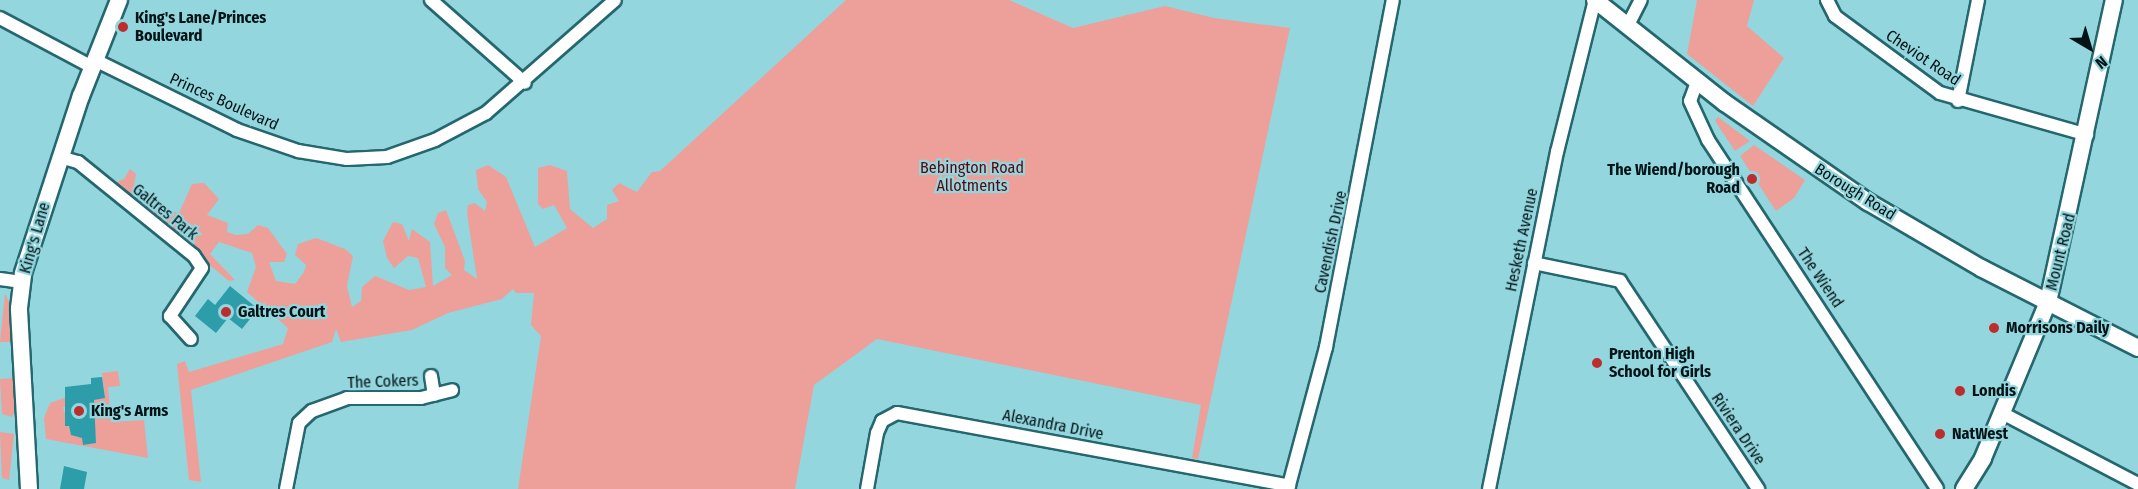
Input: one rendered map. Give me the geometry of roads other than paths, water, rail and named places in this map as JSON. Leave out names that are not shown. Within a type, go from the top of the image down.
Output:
[{"type":"street","name":"King's Lane","points":[[29,489],[22,282],[60,157],[118,0]]},
{"type":"street","points":[[431,0],[525,82]]},
{"type":"street","name":"Princes Boulevard","points":[[0,18],[237,130],[298,151],[347,159],[387,157],[435,140],[486,113],[525,82],[615,0]]},
{"type":"street","name":"Cavendish Drive","points":[[1289,488],[1326,347],[1394,0]]},
{"type":"street","name":"Borough Road","points":[[1595,0],[1697,82],[1868,202],[2048,302],[2138,348]]},
{"type":"street","name":"Hesketh Avenue","points":[[1489,489],[1534,263],[1595,0]]},
{"type":"street","points":[[1627,27],[1641,0]]},
{"type":"street","name":"Cheviot Road","points":[[1827,0],[1843,21],[1940,93],[1958,101],[2087,135]]},
{"type":"street","points":[[1958,101],[1978,0]]},
{"type":"street","name":"Mount Road","points":[[1964,489],[2002,413],[2048,302],[2087,135],[2114,0]]},
{"type":"street","name":"The Wiend","points":[[1697,82],[1690,101],[1708,140],[1937,489]]},
{"type":"street","name":"Galtres Park","points":[[60,157],[78,162],[194,256],[202,268],[170,316],[191,339]]},
{"type":"street","name":"Riviera Drive","points":[[1534,263],[1620,281],[1758,489]]},
{"type":"street","points":[[0,279],[22,282]]},
{"type":"street","name":"The Cokers","points":[[431,376],[434,395]]},
{"type":"street","name":"The Cokers","points":[[286,489],[299,423],[312,411],[347,398],[434,395],[452,390]]},
{"type":"street","name":"Alexandra Drive","points":[[867,489],[877,433],[882,421],[897,412],[1289,488]]},
{"type":"street","points":[[2002,413],[2138,484]]},
{"type":"street","points":[[14,489],[28,464]]},
{"type":"place","name":"King's Lane/Princes Boulevard","points":[[123,27]]},
{"type":"place","name":"The Wiend/borough Road","points":[[1752,179]]},
{"type":"place","name":"Galtres Court","points":[[226,312]]},
{"type":"place","name":"Morrisons Daily","points":[[1994,328]]},
{"type":"place","name":"Prenton High School for Girls","points":[[1597,363]]},
{"type":"place","name":"Londis","points":[[1960,391]]},
{"type":"place","name":"King's Arms","points":[[79,411]]},
{"type":"place","name":"NatWest","points":[[1940,434]]},
{"type":"park label","name":"Bebington Road Allotments","points":[[972,177]]}]
